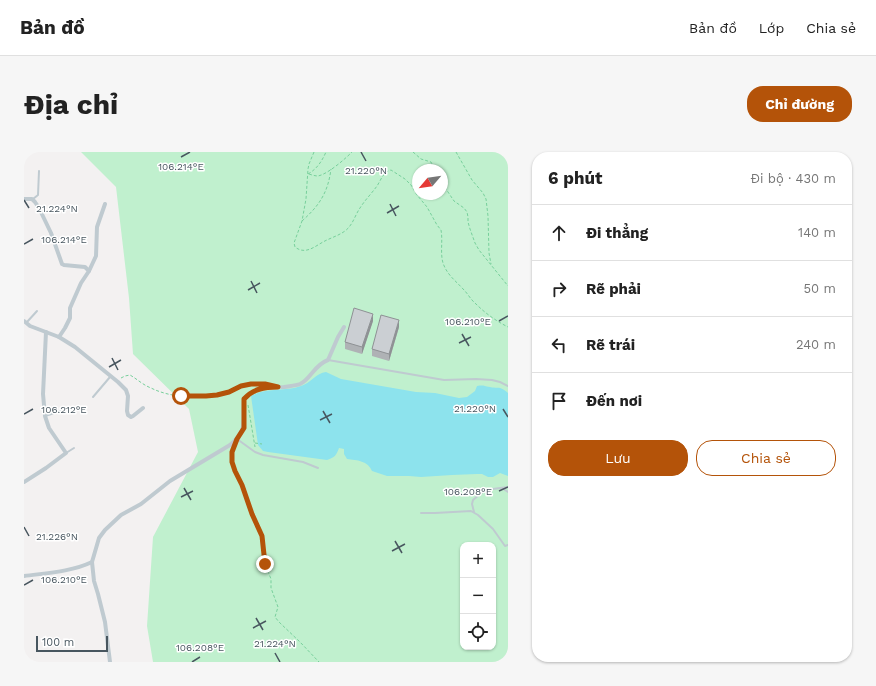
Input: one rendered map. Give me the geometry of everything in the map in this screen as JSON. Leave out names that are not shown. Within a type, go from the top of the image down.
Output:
[{"type":"street","points":[[24,199],[32,199],[35,202],[46,222],[62,264],[85,266],[89,271]]},
{"type":"street","points":[[59,337],[70,318],[70,308],[96,256],[98,227],[105,204]]},
{"type":"street","points":[[25,322],[30,326],[59,337],[75,347],[117,380],[126,390],[128,396],[128,415],[131,417],[143,408]]},
{"type":"street","points":[[110,662],[105,622],[94,581],[92,562],[98,538],[122,515],[141,504],[170,481],[230,445],[237,439],[244,428],[244,399],[247,395],[264,387],[292,386],[300,384],[318,366],[328,360],[338,336],[344,327]]},
{"type":"street","points":[[24,482],[66,453],[49,428],[45,416],[43,394],[46,332]]},
{"type":"street","points":[[24,576],[68,569],[92,562]]},
{"type":"lane","points":[[32,199],[38,195],[39,171]]},
{"type":"lane","points":[[25,322],[37,310]]},
{"type":"lane","points":[[328,360],[444,380],[492,380],[508,386]]},
{"type":"lane","points":[[93,397],[111,376]]},
{"type":"lane","points":[[45,416],[67,409]]},
{"type":"lane","points":[[237,439],[263,455],[303,462],[318,468]]},
{"type":"lane","points":[[66,453],[74,448]]},
{"type":"lane","points":[[501,487],[508,492]]},
{"type":"lane","points":[[474,512],[472,504],[473,500],[485,490],[508,487]]},
{"type":"lane","points":[[421,513],[467,510],[474,512],[493,529],[505,546],[508,546]]},
{"type":"path","points":[[314,152],[309,164],[306,199],[302,221],[294,243],[297,249],[303,251],[311,250],[346,230],[352,223],[360,207],[373,192],[383,175],[387,171],[391,170],[411,185],[427,207],[437,225],[442,230],[443,264],[453,280],[464,289],[476,304],[488,315],[508,327]]},
{"type":"path","points":[[308,174],[321,163],[326,152]]},
{"type":"path","points":[[308,174],[317,176],[320,175],[332,169],[352,152]]},
{"type":"path","points":[[413,152],[421,159],[431,162],[432,164]]},
{"type":"path","points":[[456,152],[472,180],[486,199],[491,264]]},
{"type":"path","points":[[302,221],[313,211],[323,197],[332,169]]},
{"type":"path","points":[[448,192],[454,202],[464,208],[475,243],[508,286]]},
{"type":"path","points":[[117,380],[130,375],[160,392],[170,395],[192,396],[217,395],[229,392],[241,386],[265,384]]},
{"type":"path","points":[[247,395],[254,443],[258,453]]},
{"type":"path","points":[[237,439],[232,452],[232,462],[262,536],[265,564],[271,579],[271,588],[278,607],[275,617],[319,662]]},
{"type":"path","points":[[254,443],[262,444]]},
{"type":"green space","points":[[81,152],[508,152],[508,662],[153,662],[147,626],[153,537],[198,452],[189,409],[133,354],[129,298],[116,187]]},
{"type":"water","points":[[326,372],[341,379],[459,398],[467,397],[475,391],[477,386],[503,389],[508,393],[508,476],[500,473],[493,477],[488,477],[482,474],[421,477],[387,476],[372,471],[365,463],[347,459],[344,454],[344,449],[339,448],[335,456],[327,460],[263,451],[258,445],[251,396],[263,391],[295,388],[308,383],[319,374]]},
{"type":"building","points":[[354,308],[373,314],[362,347],[345,342]]},
{"type":"building","points":[[381,315],[399,320],[389,354],[372,349]]},
{"type":"route","points":[[181,396],[217,395],[251,384],[265,384],[278,387],[264,387],[249,394],[244,399],[244,428],[237,439],[232,452],[232,462],[235,471],[262,536],[265,564]]}]
